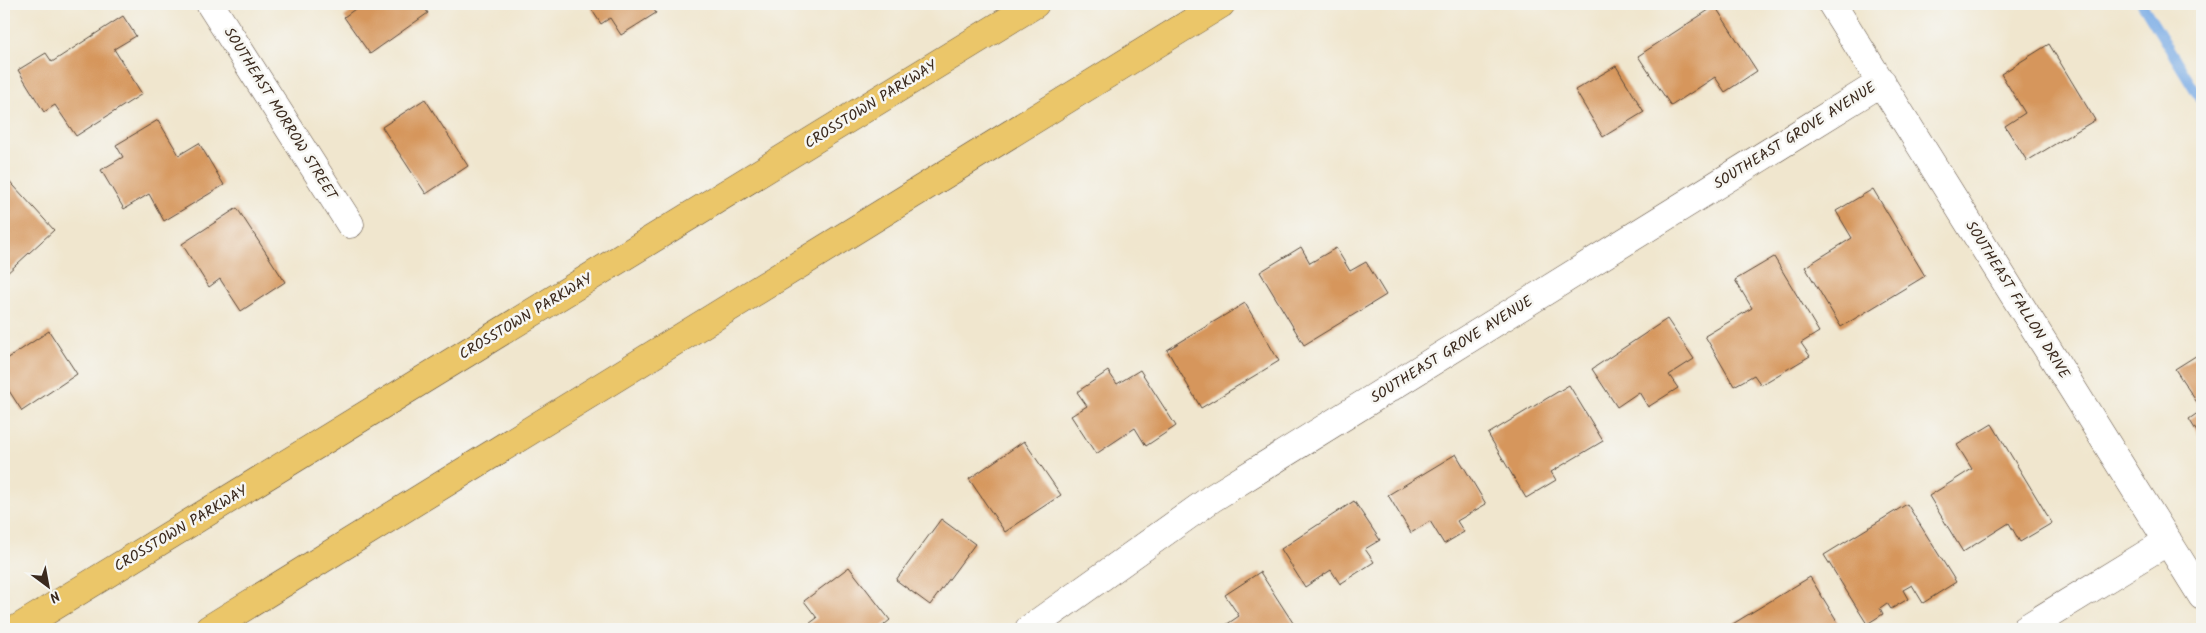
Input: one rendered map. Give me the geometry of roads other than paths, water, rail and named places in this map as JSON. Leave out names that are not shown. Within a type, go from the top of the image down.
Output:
[{"type":"main road","name":"CROSSTOWN PARKWAY","points":[[17,629],[1035,4]]},
{"type":"main road","points":[[209,629],[1221,4]]},
{"type":"street","name":"SOUTHEAST MORROW STREET","points":[[210,4],[350,224]]},
{"type":"street","name":"SOUTHEAST FALLON DRIVE","points":[[1832,4],[2202,596]]},
{"type":"street","name":"SOUTHEAST GROVE AVENUE","points":[[1030,629],[1211,499],[1882,82]]},
{"type":"street","points":[[2025,629],[2168,541]]},
{"type":"waterway","points":[[2142,4],[2202,102]]}]
